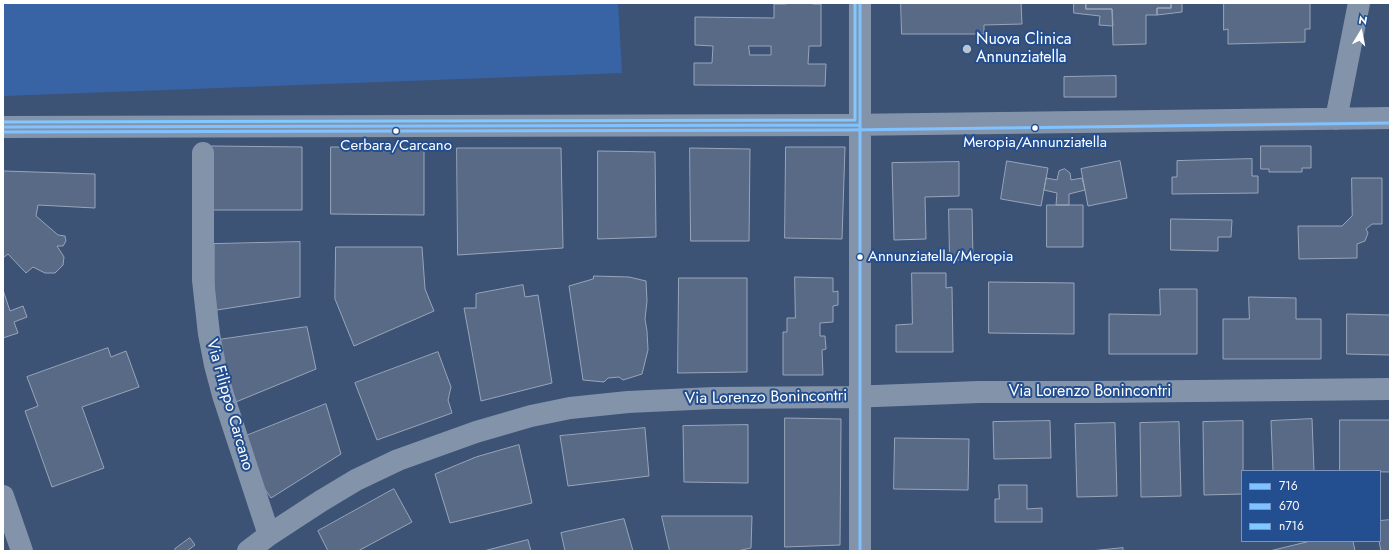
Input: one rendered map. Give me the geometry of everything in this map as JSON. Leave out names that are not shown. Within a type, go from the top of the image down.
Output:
[{"type":"street","points":[[860,3],[860,551]]},
{"type":"street","points":[[1336,119],[1359,3]]},
{"type":"street","points":[[3,127],[860,125],[1390,118]]},
{"type":"street","name":"Via Filippo Carcano","points":[[203,153],[203,280],[209,334],[223,395],[269,535]]},
{"type":"street","name":"Via Lorenzo Bonincontri","points":[[248,551],[269,535],[334,493],[373,471],[398,460],[476,432],[549,411],[592,405],[665,399],[861,396],[979,392],[1390,389]]},
{"type":"street","points":[[3,496],[22,551]]},
{"type":"shaded area","points":[[3,3],[618,3],[622,73],[3,96]]},
{"type":"building","points":[[901,3],[1021,3],[1022,24],[984,25],[984,34],[902,34]]},
{"type":"building","points":[[1074,3],[1086,3],[1086,9],[1112,9],[1113,26],[1099,25],[1100,16],[1074,13]]},
{"type":"building","points":[[1086,3],[1171,3],[1171,8],[1157,8],[1157,15],[1146,15],[1146,44],[1113,45],[1112,9],[1086,9]]},
{"type":"building","points":[[1171,3],[1182,3],[1182,12],[1157,15],[1157,8],[1171,8]]},
{"type":"building","points":[[1224,3],[1310,3],[1310,29],[1305,29],[1305,42],[1228,44],[1228,29],[1224,30]]},
{"type":"building","points":[[774,4],[821,4],[821,46],[809,46],[808,64],[826,64],[825,86],[694,85],[694,63],[712,63],[713,46],[695,45],[695,17],[774,18]],"holes":[[[749,46],[771,46],[771,55],[750,55]]]},
{"type":"building","points":[[1116,76],[1116,97],[1064,97],[1064,77]]},
{"type":"building","points":[[211,146],[302,147],[302,210],[211,210]]},
{"type":"building","points":[[1261,146],[1311,146],[1311,168],[1302,168],[1302,172],[1269,172],[1269,169],[1261,169]]},
{"type":"building","points":[[331,147],[424,147],[424,215],[331,214]]},
{"type":"building","points":[[786,147],[845,147],[842,239],[785,238]]},
{"type":"building","points":[[457,148],[561,148],[563,248],[458,255]]},
{"type":"building","points":[[690,148],[750,149],[749,241],[691,241]]},
{"type":"building","points":[[598,151],[655,152],[656,237],[598,239]]},
{"type":"building","points":[[1252,159],[1252,176],[1258,176],[1258,193],[1172,194],[1172,177],[1177,177],[1177,161]]},
{"type":"building","points":[[1007,161],[1048,168],[1041,206],[1001,199]]},
{"type":"building","points":[[1120,161],[1127,198],[1088,206],[1081,169]]},
{"type":"building","points":[[959,162],[959,196],[925,197],[926,239],[894,240],[892,163]]},
{"type":"building","points":[[1065,169],[1070,173],[1071,180],[1082,178],[1085,190],[1069,194],[1069,205],[1056,205],[1057,193],[1044,190],[1046,178],[1057,180],[1059,171]]},
{"type":"building","points":[[4,171],[95,174],[95,208],[38,205],[36,216],[58,235],[65,236],[66,241],[63,246],[57,246],[64,257],[63,265],[55,273],[45,273],[33,267],[26,273],[8,254],[3,258]]},
{"type":"building","points":[[1352,178],[1382,178],[1382,224],[1372,224],[1366,229],[1368,233],[1365,241],[1357,244],[1357,258],[1299,259],[1298,226],[1342,226],[1352,216]]},
{"type":"building","points":[[1047,205],[1083,205],[1083,247],[1047,247]]},
{"type":"building","points":[[949,209],[972,209],[973,260],[950,260]]},
{"type":"building","points":[[1171,219],[1232,220],[1231,237],[1218,237],[1218,251],[1171,250]]},
{"type":"building","points":[[300,242],[300,297],[217,310],[214,306],[214,244]]},
{"type":"building","points":[[336,247],[422,247],[425,289],[434,311],[354,346],[335,299]]},
{"type":"building","points":[[912,273],[946,273],[946,288],[952,287],[953,352],[896,352],[896,325],[912,324]]},
{"type":"building","points":[[594,276],[629,277],[646,281],[647,301],[645,319],[648,350],[642,374],[623,380],[619,377],[608,378],[604,382],[583,380],[569,286],[593,279]]},
{"type":"building","points":[[795,277],[833,278],[833,292],[838,291],[838,305],[833,306],[833,322],[820,323],[820,336],[825,336],[826,349],[822,350],[823,375],[783,375],[783,332],[787,332],[787,318],[795,318]]},
{"type":"building","points":[[679,278],[747,278],[747,372],[678,373]]},
{"type":"building","points":[[989,282],[1074,283],[1074,334],[989,333]]},
{"type":"building","points":[[523,285],[525,297],[538,295],[552,383],[481,401],[464,308],[476,308],[476,294]]},
{"type":"building","points":[[1160,289],[1197,289],[1197,354],[1109,354],[1109,314],[1160,315]]},
{"type":"building","points":[[3,290],[10,311],[23,306],[27,317],[14,322],[18,333],[3,338]]},
{"type":"building","points":[[1249,297],[1296,298],[1296,319],[1321,319],[1321,359],[1223,359],[1223,319],[1249,319]]},
{"type":"building","points":[[1347,314],[1390,315],[1390,355],[1347,354]]},
{"type":"building","points":[[307,327],[316,369],[231,404],[218,340]]},
{"type":"building","points":[[108,348],[111,357],[126,351],[139,387],[82,407],[104,468],[52,487],[25,411],[38,406],[27,377]]},
{"type":"building","points":[[438,352],[451,387],[448,400],[452,413],[377,440],[355,383]]},
{"type":"building","points":[[326,404],[341,454],[271,498],[257,478],[246,436]]},
{"type":"building","points":[[785,418],[841,419],[840,545],[785,547]]},
{"type":"building","points":[[1312,419],[1314,470],[1273,470],[1271,421]]},
{"type":"building","points":[[1340,420],[1390,420],[1390,472],[1381,472],[1381,470],[1340,470]]},
{"type":"building","points":[[1050,421],[1051,458],[994,459],[993,422]]},
{"type":"building","points":[[1243,421],[1243,470],[1241,470],[1241,494],[1204,495],[1203,422]]},
{"type":"building","points":[[1179,422],[1181,496],[1141,497],[1140,423]]},
{"type":"building","points":[[1115,423],[1117,496],[1077,497],[1075,424]]},
{"type":"building","points":[[748,425],[748,483],[684,482],[683,426]]},
{"type":"building","points":[[645,428],[649,476],[568,486],[560,436]]},
{"type":"building","points":[[895,438],[969,439],[968,490],[894,489]]},
{"type":"building","points":[[519,445],[532,503],[450,523],[435,474],[476,457]]},
{"type":"building","points":[[999,485],[1027,485],[1027,509],[1042,508],[1042,522],[995,522],[995,499],[999,499]]},
{"type":"building","points":[[394,489],[412,522],[358,551],[328,551],[318,531]]},
{"type":"building","points":[[662,516],[752,516],[751,548],[737,551],[670,551]]},
{"type":"building","points":[[624,519],[633,551],[565,551],[561,533]]},
{"type":"building","points":[[1390,520],[1390,551],[1381,551],[1379,542],[1381,542],[1381,521]]},
{"type":"building","points":[[190,538],[195,545],[187,551],[176,551],[175,549]]},
{"type":"building","points":[[528,540],[531,551],[484,551]]},
{"type":"building","points":[[1307,542],[1353,542],[1355,551],[1270,551]]},
{"type":"building","points":[[1123,548],[1123,551],[1091,551]]},
{"type":"transit line","name":"n716","points":[[3,122],[855,120],[855,3]]},
{"type":"transit line","name":"716","points":[[860,3],[860,551]]},
{"type":"transit line","name":"670","points":[[3,132],[846,130],[1390,123]]},
{"type":"transit line","name":"716","points":[[3,127],[860,125]]},
{"type":"place","name":"Nuova Clinica Annunziatella","points":[[967,49]]},
{"type":"place","name":"Meropia/Annunziatella","points":[[1035,128]]},
{"type":"place","name":"Cerbara/Carcano","points":[[396,131]]},
{"type":"place","name":"Annunziatella/Meropia","points":[[860,257]]}]
